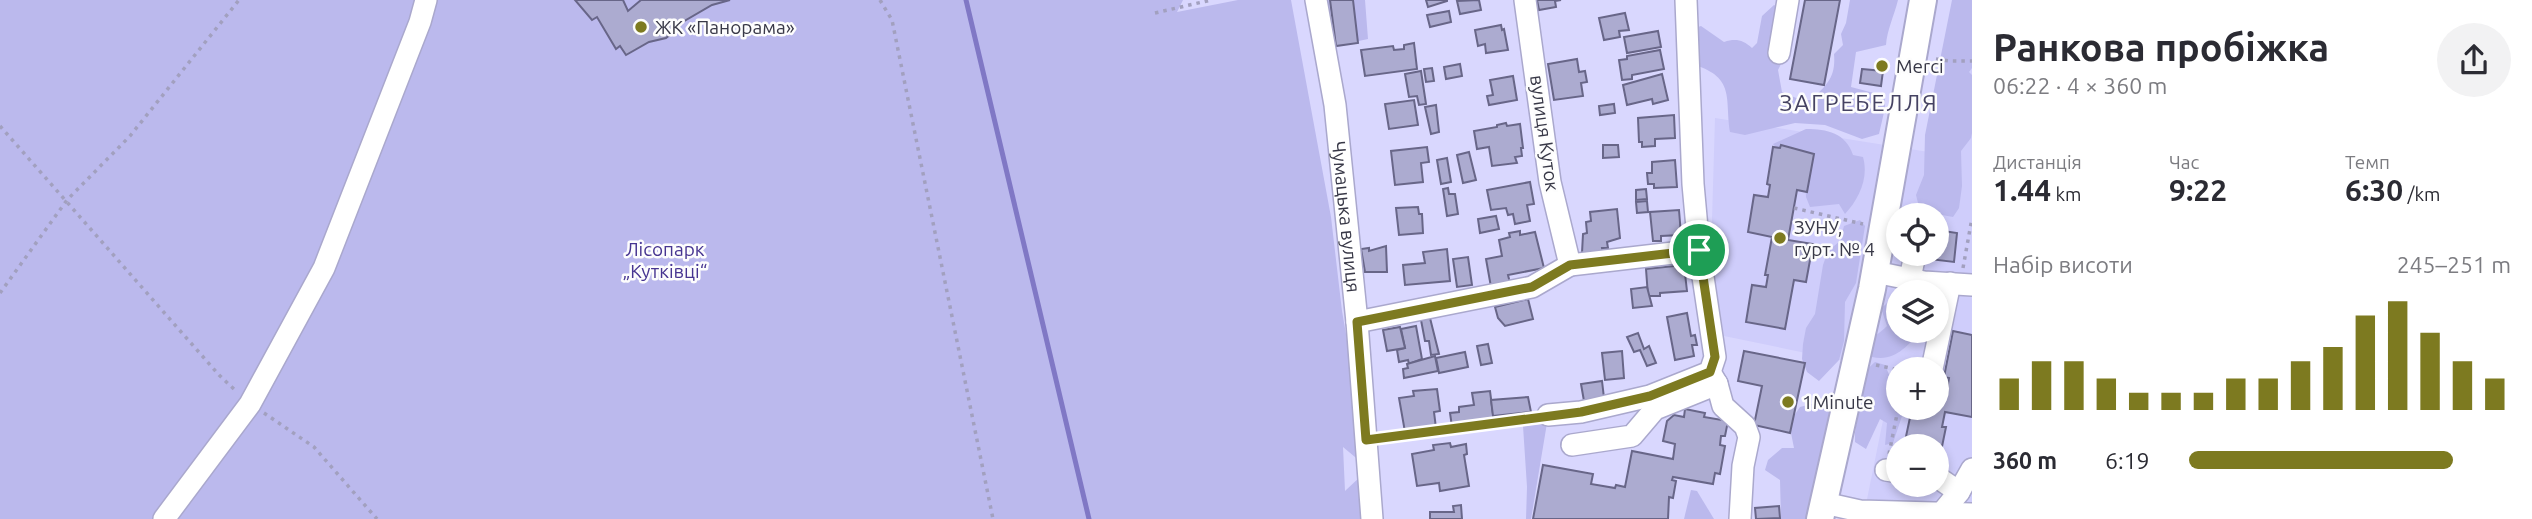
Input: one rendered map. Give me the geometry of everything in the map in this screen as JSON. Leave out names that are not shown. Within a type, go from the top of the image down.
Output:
[{"type":"main road","points":[[1822,511],[1875,272],[1923,0]]},
{"type":"street","points":[[164,519],[250,404],[324,268],[420,22],[426,0]]},
{"type":"street","name":"Чумацька вулиця","points":[[1316,0],[1335,105],[1357,322],[1372,519]]},
{"type":"street","name":"вулиця Куток","points":[[1525,0],[1550,182],[1570,265]]},
{"type":"street","points":[[1686,0],[1693,184],[1699,250],[1715,357],[1713,378],[1723,407],[1745,426],[1748,437],[1743,466],[1740,519]]},
{"type":"street","points":[[1779,53],[1788,0]]},
{"type":"street","points":[[1357,322],[1532,287],[1570,265],[1699,250]]},
{"type":"street","points":[[1910,279],[1913,266]]},
{"type":"street","points":[[1875,272],[1961,284],[1936,357]]},
{"type":"street","points":[[1549,415],[1581,412],[1713,378]]},
{"type":"street","points":[[1572,445],[1632,436],[1655,409],[1713,378]]},
{"type":"street","points":[[1941,514],[1959,492],[1972,469]]},
{"type":"street","points":[[1949,485],[1959,492]]},
{"type":"street","points":[[1822,511],[1972,514]]},
{"type":"path","points":[[0,293],[67,200],[130,136],[239,0]]},
{"type":"path","points":[[880,0],[892,20],[993,519]]},
{"type":"path","points":[[1155,13],[1211,0]]},
{"type":"path","points":[[1936,59],[1972,61]]},
{"type":"path","points":[[0,126],[219,375],[250,404],[314,447],[377,519]]},
{"type":"path","points":[[1794,208],[1871,226]]},
{"type":"path","points":[[1961,284],[1972,218]]},
{"type":"path","points":[[1874,365],[1886,367]]},
{"type":"path","points":[[1366,440],[1549,415]]},
{"type":"shaded area","points":[[1972,0],[1972,519],[1863,519],[1886,406],[1886,420],[1949,420],[1949,357],[1886,357],[1886,370],[1724,336],[1711,254],[1715,118],[1935,153]]},
{"type":"green space","name":"Лісопарк „Кутківці“","points":[[0,0],[1183,0],[1177,12],[1238,0],[1291,0],[1331,217],[1342,311],[1359,409],[1361,462],[1343,447],[1345,491],[1362,475],[1368,519],[0,519]]},
{"type":"green space","points":[[1326,0],[1365,0],[1368,39],[1340,45],[1338,28],[1325,17]]},
{"type":"green space","points":[[1850,0],[1898,0],[1886,45],[1856,52],[1851,87],[1885,96],[1879,134],[1862,139],[1825,125],[1795,123],[1745,135],[1730,132],[1726,91],[1717,76],[1695,65],[1692,29],[1701,26],[1724,42],[1739,40],[1752,48],[1757,43],[1762,16],[1774,5],[1783,9],[1786,54],[1778,70],[1782,92],[1801,100],[1811,100],[1832,75],[1834,54],[1843,45],[1841,34]]},
{"type":"green space","points":[[1952,0],[1972,0],[1972,68],[1969,72],[1972,75],[1972,133],[1961,151],[1962,186],[1959,208],[1953,217],[1949,216],[1949,203],[1918,203],[1916,195],[1924,175],[1925,135]]},
{"type":"green space","points":[[1806,129],[1835,134],[1846,142],[1853,155],[1863,157],[1864,180],[1855,202],[1845,214],[1839,204],[1810,207],[1806,197],[1805,179],[1773,144]]},
{"type":"green space","points":[[1860,220],[1865,226],[1856,283],[1845,302],[1844,341],[1839,360],[1819,381],[1807,372],[1802,359],[1806,328],[1815,314],[1828,251],[1840,241],[1844,226]]},
{"type":"green space","points":[[1886,304],[1886,323],[1881,308]]},
{"type":"green space","points":[[1886,327],[1886,343],[1909,343],[1894,355],[1872,357],[1870,345],[1875,336]]},
{"type":"green space","points":[[1875,362],[1885,365],[1886,420],[1901,420],[1896,434],[1886,434],[1887,423],[1880,419],[1866,449],[1855,442],[1864,372]]},
{"type":"green space","points":[[1826,400],[1832,410],[1808,519],[1781,519],[1780,480],[1765,470],[1768,460],[1782,448],[1794,448],[1789,423],[1800,407]]},
{"type":"green space","points":[[1547,423],[1531,519],[1526,519],[1523,426]]},
{"type":"green space","points":[[1691,490],[1697,491],[1714,519],[1684,519]]},
{"type":"building","name":"ЖК «Панорама»","points":[[575,0],[623,0],[628,11],[641,0],[730,0],[712,5],[681,23],[666,38],[649,42],[626,55],[620,46],[616,49],[597,17],[592,20]]},
{"type":"building","points":[[1330,0],[1353,0],[1358,43],[1336,46]]},
{"type":"building","points":[[1426,0],[1447,0],[1447,1],[1428,7]]},
{"type":"building","points":[[1479,0],[1481,10],[1460,14],[1457,1]]},
{"type":"building","points":[[1537,0],[1561,0],[1555,1],[1556,7],[1539,10]]},
{"type":"building","points":[[1805,0],[1840,0],[1824,85],[1790,79]]},
{"type":"building","points":[[1449,11],[1451,22],[1430,27],[1427,15]]},
{"type":"building","points":[[1625,13],[1629,30],[1619,31],[1620,37],[1604,40],[1599,18]]},
{"type":"building","points":[[1501,25],[1508,50],[1486,53],[1485,44],[1478,46],[1475,30]]},
{"type":"building","points":[[1658,31],[1661,47],[1627,53],[1624,37]]},
{"type":"building","points":[[1414,43],[1417,69],[1365,76],[1361,50],[1393,46],[1394,50],[1404,49],[1404,45]]},
{"type":"building","points":[[1660,50],[1664,69],[1632,75],[1632,79],[1622,80],[1619,60]]},
{"type":"building","points":[[1577,59],[1579,72],[1585,71],[1587,82],[1581,83],[1583,96],[1554,100],[1548,64]]},
{"type":"building","points":[[1460,64],[1462,76],[1446,79],[1444,67]]},
{"type":"building","points":[[1432,68],[1434,81],[1426,82],[1424,69]]},
{"type":"building","points":[[1862,69],[1883,71],[1881,86],[1860,83]]},
{"type":"building","points":[[1421,71],[1426,104],[1419,105],[1417,96],[1409,97],[1405,74]]},
{"type":"building","points":[[1662,74],[1668,100],[1653,104],[1652,99],[1627,105],[1623,85]]},
{"type":"building","points":[[1513,76],[1517,100],[1489,105],[1487,96],[1493,95],[1490,80]]},
{"type":"building","points":[[1414,100],[1418,125],[1389,129],[1385,104]]},
{"type":"building","points":[[1614,104],[1615,113],[1600,115],[1599,106]]},
{"type":"building","points":[[1436,105],[1439,132],[1431,134],[1425,107]]},
{"type":"building","points":[[1674,115],[1675,138],[1655,139],[1655,146],[1642,147],[1642,142],[1639,142],[1638,118]]},
{"type":"building","points":[[1506,123],[1507,126],[1520,124],[1522,156],[1515,157],[1517,163],[1492,166],[1489,147],[1477,149],[1474,131]]},
{"type":"building","points":[[1603,145],[1618,145],[1619,157],[1603,158]]},
{"type":"building","name":"ЗУНУ, гурт. № 4","points":[[1781,145],[1814,154],[1807,192],[1797,190],[1788,240],[1813,244],[1806,282],[1794,280],[1785,329],[1746,322],[1752,285],[1766,287],[1768,275],[1765,275],[1772,237],[1748,232],[1754,195],[1768,197],[1770,185],[1767,184],[1773,147],[1780,148]]},
{"type":"building","points":[[1427,147],[1429,162],[1421,163],[1423,182],[1395,185],[1391,151]]},
{"type":"building","points":[[1469,152],[1476,180],[1463,183],[1457,155]]},
{"type":"building","points":[[1447,158],[1451,182],[1441,184],[1437,160]]},
{"type":"building","points":[[1675,160],[1677,187],[1654,188],[1654,184],[1648,184],[1647,173],[1652,173],[1652,162]]},
{"type":"building","points":[[1530,182],[1534,204],[1527,205],[1530,221],[1515,224],[1513,214],[1508,215],[1506,208],[1491,210],[1487,190]]},
{"type":"building","points":[[1448,188],[1449,194],[1455,194],[1458,214],[1447,216],[1443,189]]},
{"type":"building","points":[[1646,189],[1647,199],[1636,200],[1636,190]]},
{"type":"building","points":[[1647,201],[1648,212],[1637,213],[1636,202]]},
{"type":"building","points":[[1418,207],[1419,214],[1422,214],[1423,233],[1399,235],[1396,208]]},
{"type":"building","points":[[1617,209],[1620,238],[1607,242],[1608,248],[1602,248],[1603,256],[1582,253],[1583,234],[1587,233],[1586,222],[1591,221],[1590,212]]},
{"type":"building","points":[[1679,210],[1681,235],[1661,236],[1661,241],[1653,241],[1650,212]]},
{"type":"building","points":[[1496,216],[1499,229],[1480,233],[1478,219]]},
{"type":"building","points":[[1520,231],[1520,235],[1535,232],[1544,268],[1508,275],[1510,283],[1491,287],[1486,259],[1502,256],[1499,240],[1510,237],[1509,233]]},
{"type":"building","points":[[1949,232],[1957,233],[1954,262],[1949,261]]},
{"type":"building","points":[[1386,246],[1387,272],[1365,272],[1361,249],[1369,248],[1369,251]]},
{"type":"building","points":[[1447,249],[1450,281],[1405,285],[1403,265],[1425,263],[1423,252]]},
{"type":"building","points":[[1468,257],[1472,285],[1457,287],[1453,259]]},
{"type":"building","points":[[1684,265],[1687,291],[1648,296],[1646,269]]},
{"type":"building","points":[[1647,287],[1652,306],[1633,308],[1631,289]]},
{"type":"building","points":[[1528,299],[1533,319],[1505,326],[1498,318],[1495,307]]},
{"type":"building","points":[[1687,313],[1691,336],[1695,335],[1697,345],[1692,345],[1694,356],[1675,360],[1667,317]]},
{"type":"building","points":[[1430,318],[1439,354],[1431,355],[1429,341],[1425,341],[1421,320]]},
{"type":"building","points":[[1416,326],[1422,359],[1409,364],[1408,360],[1399,362],[1397,350],[1405,348],[1401,329]]},
{"type":"building","points":[[1400,327],[1405,348],[1387,351],[1383,330]]},
{"type":"building","points":[[1953,331],[1972,335],[1972,417],[1949,413],[1948,357]]},
{"type":"building","points":[[1638,333],[1644,349],[1649,346],[1656,363],[1647,366],[1640,350],[1634,352],[1627,337]]},
{"type":"building","points":[[1488,344],[1492,363],[1481,365],[1477,346]]},
{"type":"building","points":[[1622,351],[1624,378],[1605,380],[1602,353]]},
{"type":"building","points":[[1744,351],[1805,363],[1790,433],[1754,425],[1762,386],[1738,381]]},
{"type":"building","points":[[1465,352],[1468,367],[1439,373],[1436,358]]},
{"type":"building","points":[[1435,356],[1438,371],[1404,378],[1403,369],[1408,368],[1407,364]]},
{"type":"building","points":[[1602,381],[1604,398],[1584,401],[1581,384]]},
{"type":"building","points":[[1437,389],[1440,411],[1434,412],[1436,428],[1405,432],[1399,398],[1414,396],[1413,391]]},
{"type":"building","points":[[1490,391],[1494,422],[1452,427],[1450,413],[1459,412],[1459,407],[1474,405],[1472,393]]},
{"type":"building","points":[[1528,397],[1531,412],[1493,416],[1491,400]]},
{"type":"building","points":[[1685,409],[1705,413],[1704,417],[1728,421],[1725,436],[1721,436],[1720,445],[1725,446],[1720,474],[1715,473],[1713,484],[1673,477],[1672,480],[1676,481],[1673,498],[1669,497],[1668,519],[1533,519],[1543,465],[1593,474],[1591,484],[1625,487],[1632,451],[1673,459],[1675,444],[1663,441],[1667,421],[1674,415],[1684,417]]},
{"type":"building","points":[[1909,420],[1943,420],[1942,427],[1946,427],[1945,434],[1907,434]]},
{"type":"building","points":[[1450,443],[1451,447],[1466,444],[1467,454],[1464,455],[1469,486],[1440,491],[1439,483],[1417,486],[1412,454],[1434,450],[1433,445]]},
{"type":"building","points":[[1461,505],[1462,519],[1430,519],[1430,512],[1454,512],[1453,506]]},
{"type":"building","points":[[1779,506],[1780,518],[1756,519],[1755,508]]},
{"type":"waterway","points":[[966,0],[1089,519]]},
{"type":"place","name":"ЖК «Панорама»","points":[[641,27]]},
{"type":"place","name":"Merci","points":[[1882,66]]},
{"type":"place","name":"ЗУНУ, гурт. № 4","points":[[1780,238]]},
{"type":"place","name":"1Minute","points":[[1788,402]]},
{"type":"district","name":"ЗАГРЕБЕЛЛЯ","points":[[1859,102]]},
{"type":"route","points":[[1699,250],[1715,357],[1710,372],[1650,396],[1581,412],[1366,440],[1357,322],[1532,287],[1570,265],[1699,250]]}]
